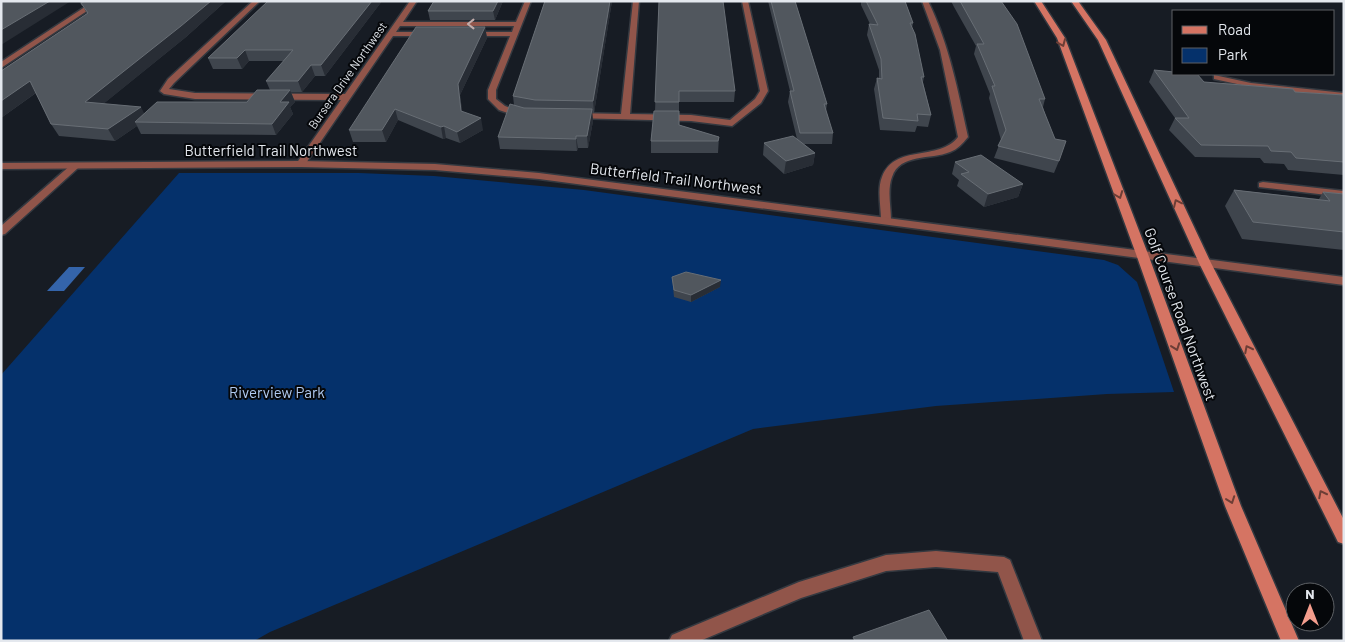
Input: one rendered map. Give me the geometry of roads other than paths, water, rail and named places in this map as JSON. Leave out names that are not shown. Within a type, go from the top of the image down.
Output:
[{"type":"main road","name":"Golf Course Road Northwest","points":[[1037,1],[1061,38],[1142,254],[1233,506],[1290,641]]},
{"type":"main road","points":[[1074,1],[1102,40],[1205,263],[1344,537]]},
{"type":"street","points":[[1,66],[100,1]]},
{"type":"street","points":[[257,1],[171,81],[164,91],[194,96],[346,97]]},
{"type":"street","name":"Bursera Drive Northwest","points":[[301,164],[414,1]]},
{"type":"street","points":[[528,1],[492,90],[492,99],[498,107],[509,112],[532,116]]},
{"type":"street","points":[[625,117],[636,1]]},
{"type":"street","points":[[569,116],[691,118],[732,123],[758,102],[764,91],[746,1]]},
{"type":"street","points":[[886,220],[886,178],[894,165],[911,156],[935,153],[954,146],[963,137],[943,45],[925,1]]},
{"type":"street","points":[[398,24],[519,24]]},
{"type":"street","points":[[391,34],[439,34]]},
{"type":"street","points":[[458,34],[516,34]]},
{"type":"street","points":[[1217,77],[1251,85],[1344,96]]},
{"type":"street","name":"Butterfield Trail Northwest","points":[[1,166],[301,164],[434,167],[539,176],[1344,280]]},
{"type":"street","points":[[1,232],[75,166]]},
{"type":"street","points":[[1263,185],[1344,194]]},
{"type":"street","points":[[678,641],[799,590],[886,563],[936,559],[1004,564],[1033,641]]},
{"type":"park label","name":"Riverview Park","points":[[277,392]]}]
